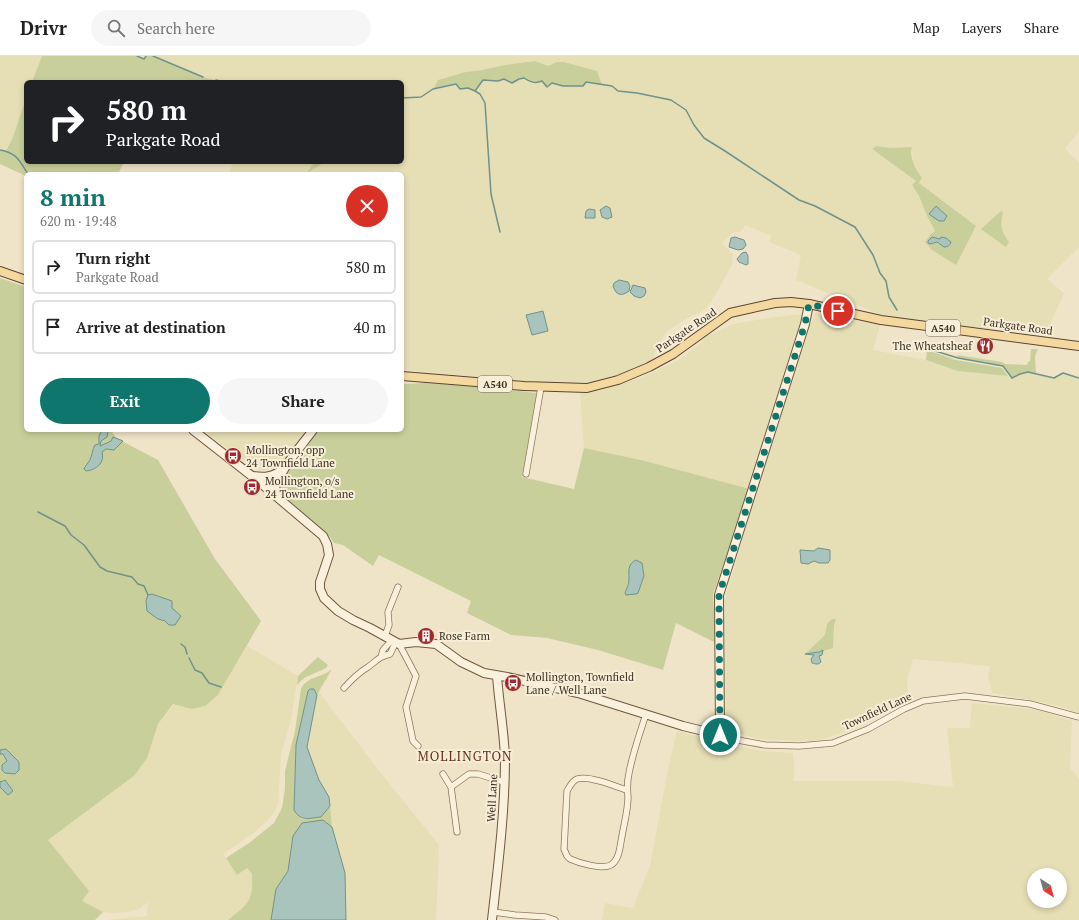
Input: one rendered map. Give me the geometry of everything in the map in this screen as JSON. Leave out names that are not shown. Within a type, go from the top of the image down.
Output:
[{"type":"main road","points":[[0,271],[24,279]]},
{"type":"main road","name":"Parkgate Road","points":[[404,376],[541,387],[588,388],[634,374],[673,354],[730,313],[775,303],[809,304],[881,320],[1079,346]]},
{"type":"street","points":[[720,735],[719,595],[805,324],[809,304]]},
{"type":"street","points":[[526,474],[541,387]]},
{"type":"street","points":[[196,432],[252,476],[323,536],[327,544],[329,554],[320,582],[320,589],[324,598],[334,608],[353,620],[393,641]]},
{"type":"street","points":[[273,494],[277,481],[285,467],[311,432]]},
{"type":"street","points":[[252,476],[263,478],[272,476],[285,467]]},
{"type":"street","points":[[398,587],[388,612],[389,625],[393,641],[416,676],[406,707],[413,741],[418,746]]},
{"type":"street","points":[[344,688],[354,680],[359,672],[381,656],[390,654],[393,641]]},
{"type":"street","name":"Townfield Lane","points":[[393,641],[436,644],[461,662],[484,673],[578,693],[683,726],[765,745],[799,746],[833,743],[868,730],[904,709],[923,701],[965,696],[1030,704],[1079,717]]},
{"type":"street","name":"Well Lane","points":[[492,916],[504,782],[504,757],[497,676]]},
{"type":"street","points":[[626,790],[592,779],[583,778],[578,779],[570,785],[567,791],[564,849],[570,859],[594,866],[606,866],[612,864],[618,855],[624,828],[628,797],[626,790],[634,751],[646,714]]},
{"type":"street","points":[[443,774],[451,787],[457,832]]},
{"type":"street","points":[[451,787],[469,774],[478,774],[504,782]]},
{"type":"street","points":[[492,916],[515,915],[546,917],[555,920]]},
{"type":"shaded area","points":[[0,56],[42,56],[33,80],[24,80],[24,104],[13,137],[6,151],[0,150]]},
{"type":"shaded area","points":[[153,56],[1079,56],[1079,131],[1065,149],[1079,162],[1079,247],[1047,279],[1064,293],[1046,334],[899,320],[877,313],[796,280],[801,255],[769,242],[771,236],[745,225],[742,231],[732,233],[722,243],[733,254],[732,265],[711,302],[703,311],[687,318],[667,331],[657,347],[652,360],[620,374],[591,382],[541,383],[404,370],[404,172],[308,172],[322,164],[404,164],[404,80],[216,80],[203,77]],"holes":[[[535,61],[548,67],[557,62],[601,85],[586,82],[583,86],[563,86],[544,83],[542,81],[530,82],[524,78],[512,83],[504,79],[498,81],[483,80],[460,89],[456,84],[433,88],[438,80],[466,72]],[[876,146],[912,148],[913,162],[922,178],[919,183],[976,226],[935,232],[919,196],[912,185],[916,181],[872,149]],[[1003,213],[1000,225],[1009,242],[981,229]]]},
{"type":"shaded area","points":[[232,164],[313,164],[308,172],[230,172]]},
{"type":"shaded area","points":[[815,312],[880,325],[873,350],[926,360],[959,371],[1008,376],[1012,378],[1028,372],[1053,378],[1063,373],[1079,378],[1079,713],[1052,704],[992,693],[988,676],[990,666],[913,659],[907,680],[909,703],[857,728],[818,740],[793,741],[761,739],[726,731],[725,599],[742,541],[739,540]],"holes":[[[836,619],[832,648],[823,650],[822,655],[818,655],[821,662],[811,659],[814,655],[805,654],[825,635]]]},
{"type":"shaded area","points":[[801,314],[803,317],[750,489],[641,460],[584,448],[580,392],[597,391],[643,377],[676,361],[686,355],[708,336],[733,324]]},
{"type":"shaded area","points":[[206,432],[304,432],[284,459],[274,468],[259,470],[248,464]]},
{"type":"shaded area","points":[[247,646],[298,676],[291,719],[281,755],[278,804],[269,819],[255,832],[223,854],[237,875],[247,868],[252,874],[253,890],[248,905],[228,920],[107,920],[147,916],[148,902],[139,909],[128,912],[114,913],[103,912],[81,901],[47,840],[135,775],[153,740],[158,724],[174,704],[192,709],[205,706],[218,695]]},
{"type":"shaded area","points":[[318,691],[380,772],[439,845],[436,920],[346,920],[345,873],[332,827],[329,797],[319,780],[307,747]]},
{"type":"shaded area","points":[[972,703],[1030,709],[1072,721],[1070,768],[1079,779],[1079,920],[602,920],[605,903],[633,908],[650,866],[677,731],[760,751],[793,753],[793,781],[898,781],[953,787],[947,728],[970,728]]},
{"type":"green space","points":[[42,56],[137,56],[143,59],[146,56],[153,56],[203,77],[216,80],[33,80]]},
{"type":"green space","points":[[535,61],[548,66],[557,62],[564,62],[597,71],[602,85],[587,82],[583,86],[563,86],[552,83],[547,87],[542,81],[533,82],[524,78],[512,83],[504,79],[498,81],[483,80],[475,91],[468,88],[460,89],[456,84],[433,89],[438,80],[466,72]]},
{"type":"green space","points":[[24,104],[24,164],[123,164],[119,172],[24,172],[24,175],[0,164],[0,150],[6,151],[13,137]]},
{"type":"green space","points":[[876,146],[892,148],[912,147],[912,160],[915,168],[922,178],[919,183],[976,226],[956,265],[932,250],[925,242],[935,231],[919,196],[912,185],[916,181],[872,149]]},
{"type":"green space","points":[[313,164],[322,164],[309,172]]},
{"type":"green space","points":[[1001,211],[1003,213],[1002,228],[1004,235],[1009,242],[1006,247],[981,229]]},
{"type":"green space","points":[[0,278],[24,286],[24,432],[112,432],[116,438],[158,460],[215,559],[261,621],[218,695],[205,706],[192,709],[173,704],[158,724],[147,758],[135,775],[48,840],[89,891],[82,901],[103,912],[95,920],[0,920]]},
{"type":"green space","points":[[1031,349],[1038,349],[1035,356],[1036,374],[1024,373],[1012,378],[1003,366],[958,358],[957,355],[1002,362],[1005,364],[1027,365],[1030,361]]},
{"type":"green space","points":[[927,350],[956,360],[1002,368],[1008,376],[958,371],[926,360]]},
{"type":"green space","points":[[426,383],[537,393],[522,477],[574,489],[584,448],[641,460],[750,489],[713,594],[716,643],[676,623],[663,670],[598,650],[547,638],[511,635],[467,613],[471,601],[379,555],[373,566],[343,545],[334,543],[330,537],[277,493],[279,484],[318,432],[404,432],[404,384]],"holes":[[[642,563],[644,576],[639,590],[625,593],[629,580],[628,575]]]},
{"type":"green space","points":[[832,619],[836,619],[834,626],[833,648],[805,654],[825,635],[827,624]]},
{"type":"green space","points":[[318,657],[328,665],[326,668],[304,678],[297,685],[298,676]]},
{"type":"green space","points":[[332,669],[317,695],[314,689],[310,689],[308,691],[296,745],[294,810],[302,819],[321,817],[330,806],[332,827],[323,820],[291,846],[288,871],[276,889],[271,920],[228,920],[241,910],[248,901],[252,891],[252,874],[247,868],[237,875],[226,858],[249,843],[274,823],[282,808],[285,788],[285,771],[295,731],[301,689],[311,679]]},
{"type":"water","points":[[606,206],[610,208],[612,217],[607,219],[602,217],[600,210]]},
{"type":"water","points":[[936,206],[947,216],[944,221],[939,221],[929,214]]},
{"type":"water","points":[[589,209],[595,210],[595,218],[585,218],[586,211]]},
{"type":"water","points":[[735,237],[744,240],[746,245],[743,249],[738,250],[729,247],[731,238]]},
{"type":"water","points":[[932,237],[940,239],[941,237],[946,238],[951,242],[945,247],[937,242],[930,244],[928,241]]},
{"type":"water","points":[[746,252],[748,256],[748,264],[746,265],[739,262],[737,259],[742,253]]},
{"type":"water","points":[[619,280],[628,282],[630,286],[629,291],[624,294],[617,293],[613,286],[614,283]]},
{"type":"water","points":[[633,285],[645,288],[646,292],[644,296],[640,298],[634,296],[630,292]]},
{"type":"water","points":[[543,311],[548,331],[532,335],[526,315]]},
{"type":"water","points":[[101,432],[108,432],[107,437],[101,441],[100,446],[111,441],[113,437],[123,441],[114,450],[106,449],[102,452],[103,456],[101,463],[93,469],[86,471],[84,469],[90,459],[93,448],[95,445],[99,444],[99,436]]},
{"type":"water","points":[[818,548],[830,550],[830,560],[828,563],[819,563],[814,561],[808,564],[801,563],[800,550],[814,551]]},
{"type":"water","points":[[636,560],[642,563],[644,576],[638,593],[626,595],[625,593],[629,582],[630,566]]},
{"type":"water","points":[[152,594],[172,601],[172,608],[181,616],[175,625],[169,625],[165,621],[158,619],[147,611],[146,601],[148,595]]},
{"type":"water","points":[[823,650],[822,655],[819,656],[821,662],[818,664],[812,663],[811,659],[814,655],[805,654],[819,652]]},
{"type":"water","points":[[310,689],[314,689],[317,695],[307,747],[319,780],[329,797],[330,806],[321,817],[302,818],[294,810],[296,745],[308,691]]},
{"type":"water","points":[[6,749],[19,762],[19,770],[15,774],[5,773],[2,770],[2,765],[7,761],[3,754],[0,754],[0,750]]},
{"type":"water","points":[[5,780],[13,791],[8,795],[0,787],[0,781]]},
{"type":"water","points":[[323,820],[332,827],[345,873],[346,920],[271,920],[276,889],[288,871],[293,836],[302,823]]},
{"type":"waterway","points":[[137,56],[144,59],[146,56]]},
{"type":"waterway","points":[[153,56],[203,77]]},
{"type":"waterway","points":[[404,98],[421,97],[433,89],[456,84],[460,89],[468,88],[475,91],[483,80],[498,81],[504,79],[512,83],[524,78],[533,82],[542,81],[547,87],[552,83],[563,86],[583,86],[586,82],[612,86],[618,91],[637,93],[671,100],[686,110],[694,125],[704,138],[799,200],[815,206],[855,227],[873,255],[880,273],[886,281],[889,297],[897,310]]},
{"type":"waterway","points":[[475,91],[480,94],[485,103],[491,194],[500,232]]},
{"type":"waterway","points":[[0,150],[14,155],[27,172]]},
{"type":"waterway","points":[[932,350],[958,358],[1003,366],[1012,378],[1028,372],[1054,378],[1063,373],[1079,378]]},
{"type":"waterway","points":[[38,512],[65,526],[71,535],[84,545],[100,567],[107,571],[132,577],[138,584],[144,586],[148,595]]},
{"type":"waterway","points":[[181,644],[185,647],[187,654]]},
{"type":"waterway","points":[[189,658],[195,670],[202,673],[209,683],[221,687]]},
{"type":"place","name":"The Wheatsheaf","points":[[985,346]]},
{"type":"place","name":"Mollington, opp 24 Townfield Lane","points":[[233,456]]},
{"type":"place","name":"Mollington, o/s 24 Townfield Lane","points":[[252,487]]},
{"type":"place","name":"Rose Farm","points":[[426,636]]},
{"type":"place","name":"Mollington, Townfield Lane / Well Lane","points":[[513,683]]},
{"type":"district","name":"MOLLINGTON","points":[[465,756]]},
{"type":"route","points":[[720,735],[719,595],[805,324],[809,304],[838,311]]}]
